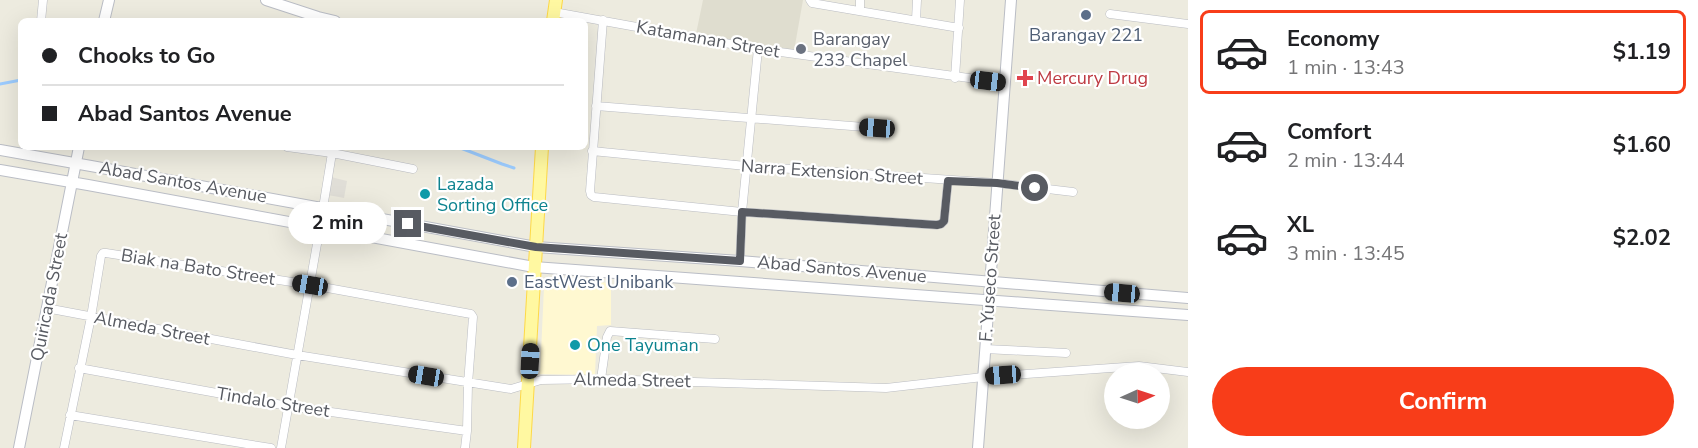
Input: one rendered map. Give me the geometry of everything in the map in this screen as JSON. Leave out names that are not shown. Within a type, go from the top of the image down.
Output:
[{"type":"main road","points":[[105,18],[109,0]]},
{"type":"main road","points":[[266,0],[322,18]]},
{"type":"main road","name":"F. Yuseco Street","points":[[978,448],[1011,0]]},
{"type":"main road","name":"Abad Santos Avenue","points":[[0,150],[536,247],[740,261],[1188,298]]},
{"type":"main road","name":"Quiricada Street","points":[[19,448],[78,150]]},
{"type":"main road","points":[[525,448],[542,150]]},
{"type":"main road","name":"Abad Santos Avenue","points":[[0,170],[534,267],[1188,315]]},
{"type":"street","points":[[41,18],[43,0]]},
{"type":"street","points":[[810,0],[812,3],[959,28]]},
{"type":"street","points":[[860,0],[860,12]]},
{"type":"street","points":[[916,20],[917,0]]},
{"type":"street","points":[[955,78],[960,0]]},
{"type":"street","name":"Katamanan Street","points":[[554,11],[758,49],[955,78],[1005,83]]},
{"type":"street","points":[[1110,14],[1188,24]]},
{"type":"street","points":[[603,20],[592,151],[591,195],[594,197],[742,212],[941,224],[944,221],[948,181]]},
{"type":"street","points":[[740,261],[742,212],[758,49]]},
{"type":"street","points":[[596,106],[877,128]]},
{"type":"street","points":[[323,208],[333,150],[413,169]]},
{"type":"street","name":"Narra Extension Street","points":[[592,151],[746,166],[997,183],[1072,192]]},
{"type":"street","points":[[281,448],[321,227]]},
{"type":"street","name":"Biak na Bato Street","points":[[91,317],[103,253],[310,285],[471,314],[473,317],[468,384]]},
{"type":"street","name":"Almeda Street","points":[[46,308],[297,355],[468,384],[512,389],[541,380],[601,379],[758,382],[886,388],[983,377],[1139,366],[1188,372]]},
{"type":"street","points":[[64,448],[91,317]]},
{"type":"street","points":[[601,379],[607,337],[610,331],[715,339]]},
{"type":"street","points":[[985,349],[1066,353]]},
{"type":"street","name":"Tindalo Street","points":[[79,368],[288,406],[467,431]]},
{"type":"street","points":[[465,448],[468,384]]},
{"type":"street","points":[[70,415],[271,448]]},
{"type":"shaded area","points":[[703,0],[803,0],[794,51],[696,34]]},
{"type":"shaded area","points":[[331,177],[347,181],[344,198],[328,195]]},
{"type":"shaded area","name":"One Tayuman","points":[[556,280],[611,283],[611,325],[597,326],[595,375],[540,374],[544,287]]},
{"type":"waterway","points":[[0,84],[18,81]]},
{"type":"waterway","points":[[466,150],[514,168]]},
{"type":"place","name":"Barangay 221","points":[[1086,15]]},
{"type":"place","name":"Barangay 233 Chapel","points":[[801,49]]},
{"type":"place","name":"Mercury Drug","points":[[1025,78]]},
{"type":"place","name":"Lazada Sorting Office","points":[[425,194]]},
{"type":"place","name":"EastWest Unibank","points":[[512,282]]},
{"type":"place","name":"One Tayuman","points":[[575,345]]},
{"type":"route","points":[[408,224],[536,247],[740,261],[742,212],[937,225],[944,221],[948,181],[997,183],[1035,188]]}]
